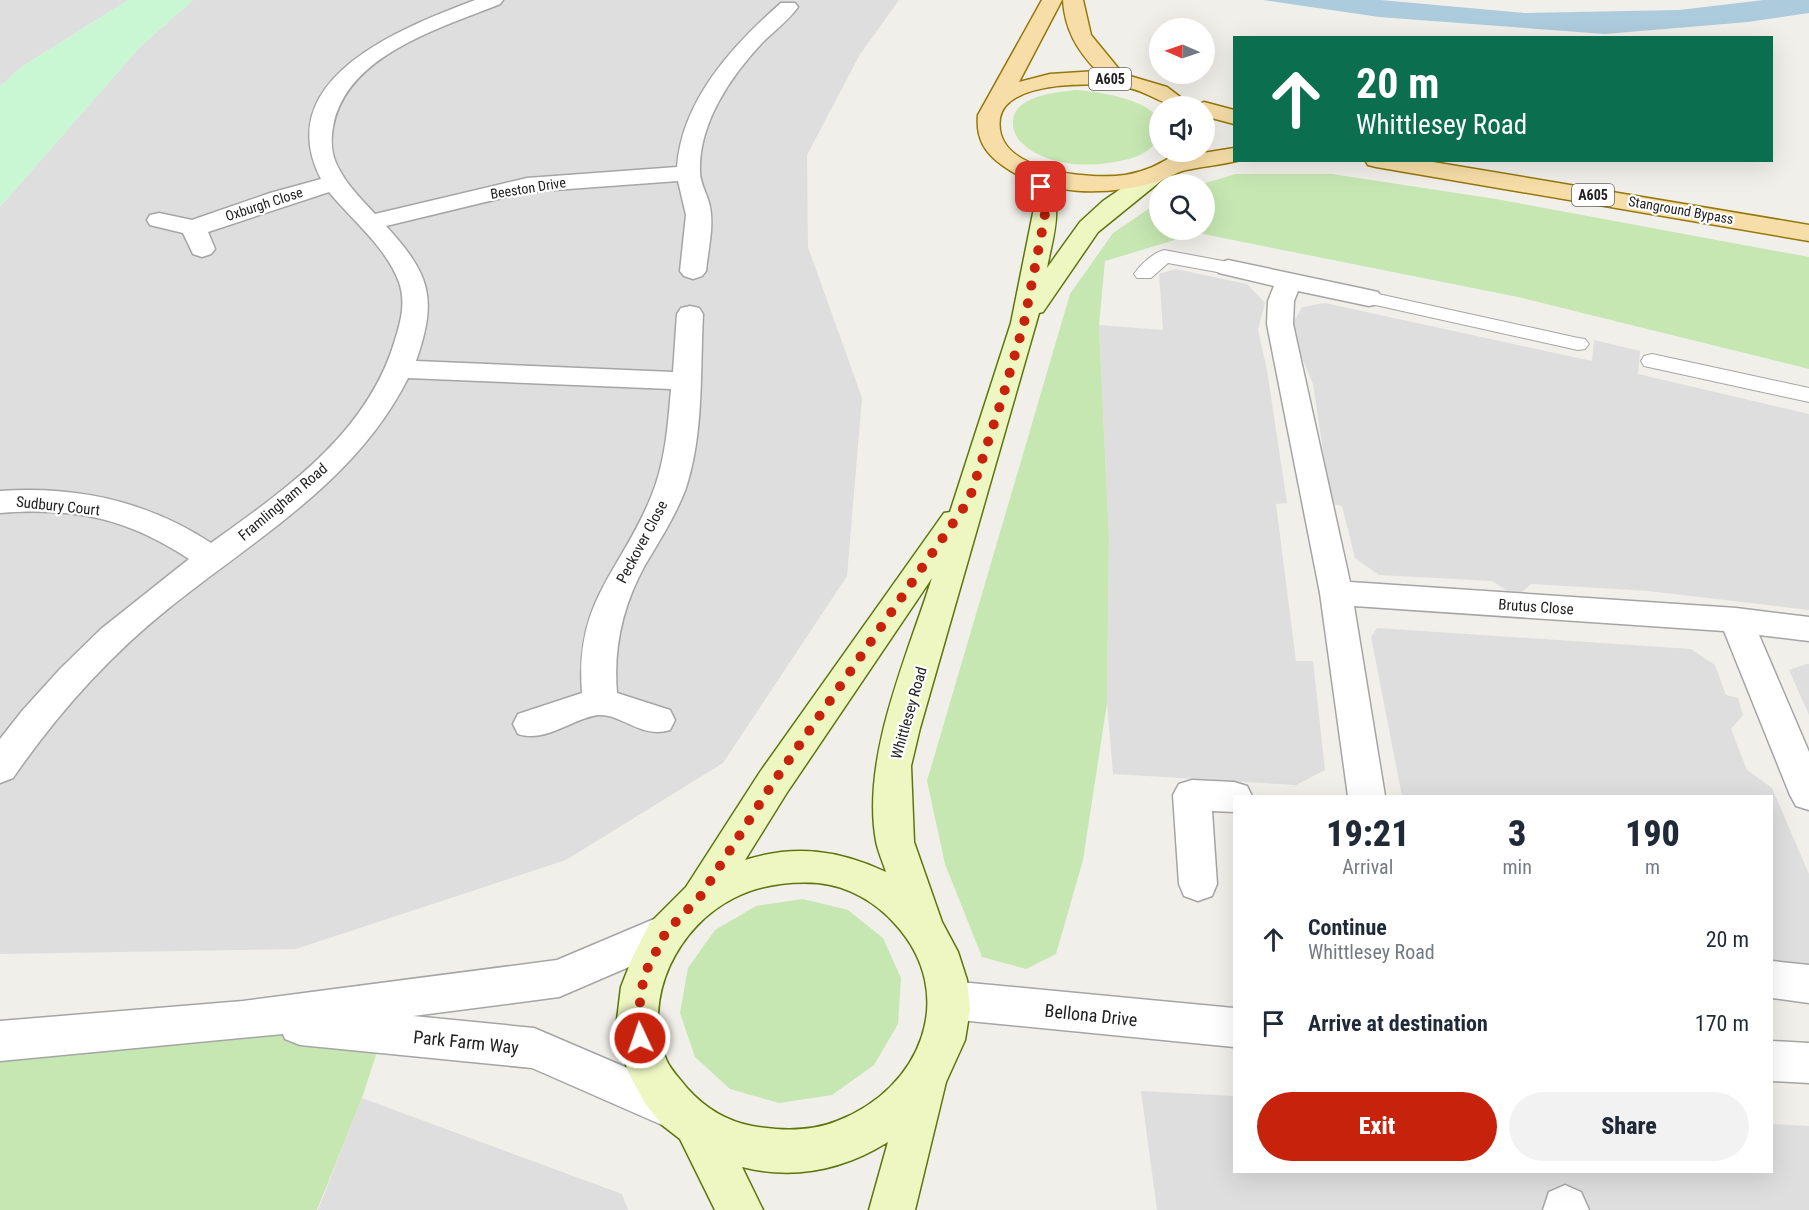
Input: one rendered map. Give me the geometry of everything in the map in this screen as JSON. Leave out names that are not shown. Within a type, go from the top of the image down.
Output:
[{"type":"main road","points":[[1052,0],[987,120],[989,137],[1001,153],[1022,167],[1073,182],[1112,183],[1149,177]]},
{"type":"main road","name":"A605","points":[[1073,0],[1078,34],[1088,50],[1117,80]]},
{"type":"main road","name":"A605","points":[[996,105],[1011,93],[1033,84],[1069,78],[1117,80],[1166,96]]},
{"type":"main road","points":[[1215,112],[1233,117]]},
{"type":"main road","points":[[1215,156],[1233,155]]},
{"type":"main road","points":[[1158,174],[1179,162]]},
{"type":"main road","name":"Stanground Bypass","points":[[1388,162],[1809,233]]},
{"type":"main road","name":"Whittlesey Road","points":[[926,927],[895,842],[892,802],[893,766],[902,728],[952,567],[969,500],[1024,323],[1046,207],[1041,187],[1022,167]]},
{"type":"main road","name":"Whittlesey Road","points":[[1024,323],[1050,278],[1089,227],[1112,206],[1149,180]]},
{"type":"main road","name":"Whittlesey Road","points":[[700,897],[779,774],[969,500]]},
{"type":"main road","points":[[740,1210],[687,1119],[648,1070],[637,1023],[644,975],[666,932],[700,897],[749,874],[780,867],[822,867],[863,877],[872,882],[898,898],[926,927],[943,962],[949,1000],[944,1040],[926,1078],[892,1210]]},
{"type":"main road","points":[[687,1119],[743,1148],[795,1152],[846,1141],[892,1115],[926,1078]]},
{"type":"street","name":"Framlingham Road","points":[[0,768],[27,728],[64,685],[158,600],[308,486],[347,446],[383,402],[400,369],[412,328],[417,297],[408,274],[371,222],[334,183],[318,142],[319,122],[329,100],[382,49],[409,33],[493,0]]},
{"type":"street","points":[[693,271],[699,217],[688,173],[695,132],[711,98],[747,46],[792,4]]},
{"type":"street","name":"Beeston Drive","points":[[371,222],[527,185],[688,173]]},
{"type":"street","name":"Oxburgh Close","points":[[159,220],[198,238],[279,198],[334,183]]},
{"type":"street","points":[[1228,268],[1369,298]]},
{"type":"street","points":[[1289,281],[1281,301],[1280,324],[1336,593],[1366,795]]},
{"type":"street","name":"Peckover Close","points":[[600,701],[596,667],[602,630],[616,591],[654,524],[671,485],[685,381],[690,314]]},
{"type":"street","points":[[400,369],[685,381]]},
{"type":"street","name":"Sudbury Court","points":[[0,502],[14,500],[82,505],[145,519],[212,559]]},
{"type":"street","name":"Brutus Close","points":[[1336,593],[1736,620],[1809,629]]},
{"type":"street","points":[[1736,620],[1809,795]]},
{"type":"street","points":[[531,724],[600,701],[657,720]]},
{"type":"street","points":[[1198,884],[1192,795],[1233,797]]},
{"type":"street","name":"Park Farm Way","points":[[0,1041],[243,1020],[559,978],[666,932]]},
{"type":"street","points":[[1773,980],[1809,984]]},
{"type":"street","name":"Bellona Drive","points":[[949,1000],[1233,1028]]},
{"type":"street","name":"Park Farm Way","points":[[243,1020],[534,1048],[687,1119]]},
{"type":"street","points":[[1773,1061],[1809,1063]]},
{"type":"lane","points":[[1144,274],[1164,256],[1228,268]]},
{"type":"lane","points":[[1369,298],[1578,344]]},
{"type":"lane","points":[[1652,361],[1809,394]]},
{"type":"shaded area","points":[[0,0],[128,0],[23,66],[0,86]]},
{"type":"shaded area","points":[[193,0],[899,0],[859,56],[807,155],[808,247],[862,398],[847,576],[723,763],[566,860],[296,949],[0,954],[0,207],[139,48]]},
{"type":"shaded area","points":[[1176,269],[1247,284],[1265,303],[1258,330],[1267,370],[1287,503],[1276,504],[1296,661],[1313,661],[1325,770],[1296,785],[1113,774],[1107,703],[1109,538],[1099,325],[1163,330],[1159,274]]},
{"type":"shaded area","points":[[1325,303],[1592,361],[1594,340],[1640,351],[1638,374],[1809,414],[1809,610],[1648,591],[1531,584],[1522,592],[1509,592],[1492,581],[1379,575],[1355,558],[1342,506],[1331,504],[1313,384],[1290,329],[1302,307]]},
{"type":"shaded area","points":[[1377,628],[1691,649],[1715,665],[1726,695],[1738,698],[1743,715],[1731,729],[1747,770],[1772,788],[1809,874],[1809,965],[1773,962],[1773,795],[1402,795],[1371,637]]},
{"type":"shaded area","points":[[1809,664],[1809,715],[1789,670]]},
{"type":"shaded area","points":[[1141,1091],[1233,1096],[1233,1173],[1773,1173],[1773,1124],[1809,1126],[1809,1210],[1157,1210]]},
{"type":"shaded area","points":[[362,1098],[622,1194],[628,1210],[318,1210]]},
{"type":"green space","points":[[128,0],[193,0],[139,48],[0,207],[0,86],[23,66]]},
{"type":"green space","points":[[1076,90],[1100,93],[1132,101],[1146,108],[1149,110],[1149,149],[1134,158],[1112,163],[1085,165],[1058,161],[1033,152],[1017,137],[1013,124],[1014,115],[1027,101],[1058,92]]},
{"type":"green space","points":[[1236,174],[1332,174],[1496,199],[1809,257],[1809,369],[1518,297],[1215,236],[1215,180]]},
{"type":"green space","points":[[1149,209],[1149,240],[1175,240],[1105,261],[1099,325],[1109,538],[1107,703],[1083,860],[1056,954],[1026,969],[982,957],[945,864],[927,781],[1070,294],[1113,233]]},
{"type":"green space","points":[[803,899],[848,910],[883,938],[901,978],[898,1024],[874,1065],[832,1095],[779,1103],[730,1089],[695,1057],[680,1013],[688,968],[715,930],[756,906]]},
{"type":"green space","points":[[390,1012],[362,1098],[317,1210],[0,1210],[0,1030]]},
{"type":"water","points":[[1263,0],[1380,0],[1525,13],[1679,10],[1764,0],[1809,0],[1809,13],[1748,22],[1605,34],[1379,17]]},
{"type":"route","points":[[640,1038],[637,1023],[644,975],[666,932],[700,897],[773,783],[921,573],[969,500],[1024,323],[1046,207],[1041,187]]}]
